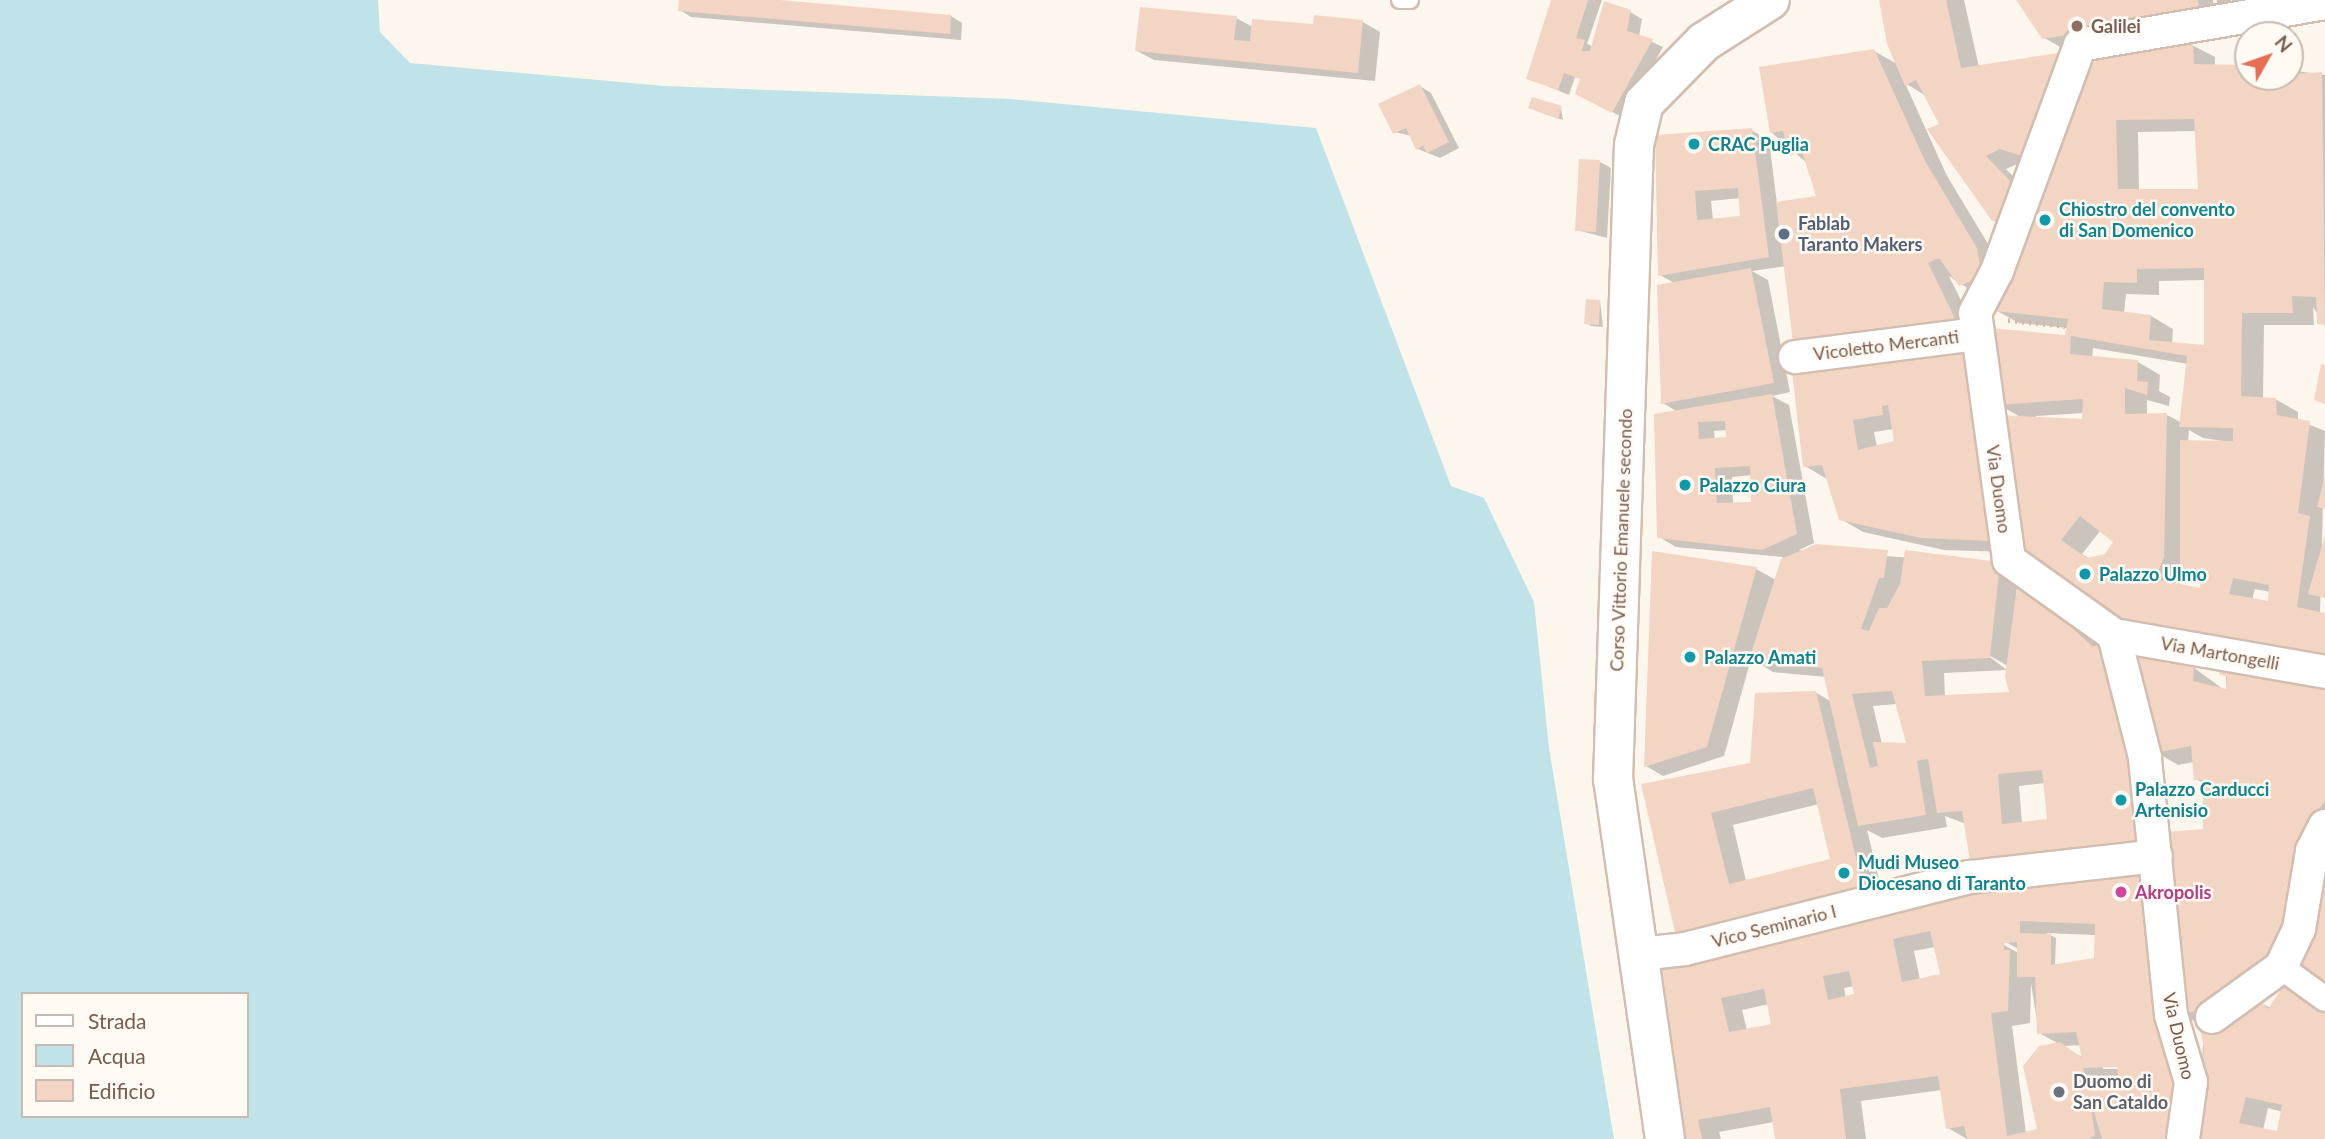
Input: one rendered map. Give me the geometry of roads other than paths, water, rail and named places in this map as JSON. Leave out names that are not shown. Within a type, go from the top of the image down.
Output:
[{"type":"main road","name":"Corso Vittorio Emanuele secondo","points":[[1665,1139],[1613,780],[1634,145],[1644,103],[1704,42],[1770,0]]},
{"type":"street","name":"Via Duomo","points":[[2183,1139],[2191,1082],[2171,1015],[2145,757],[2114,635],[2009,560],[1977,325],[2080,46],[2248,8],[2325,3]]},
{"type":"street","name":"Vicoletto Mercanti","points":[[1795,357],[1977,325]]},
{"type":"street","name":"Via Martongelli","points":[[2114,635],[2325,672]]},
{"type":"street","points":[[2212,1017],[2281,967],[2299,929],[2312,851],[2325,826]]},
{"type":"street","name":"Vico Seminario I","points":[[1640,954],[1685,949],[1970,877],[2156,856]]},
{"type":"street","points":[[2281,967],[2325,999]]},
{"type":"lane","points":[[1400,0],[1410,0]]},
{"type":"water","points":[[0,0],[378,0],[380,32],[410,63],[664,86],[1011,99],[1316,128],[1451,486],[1484,498],[1534,602],[1549,748],[1614,1139],[0,1139]]},
{"type":"place","name":"Galilei","points":[[2077,26]]},
{"type":"place","name":"CRAC Puglia","points":[[1694,144]]},
{"type":"place","name":"Chiostro del convento di San Domenico","points":[[2045,220]]},
{"type":"place","name":"Fablab Taranto Makers","points":[[1784,234]]},
{"type":"place","name":"Palazzo Ciura","points":[[1685,485]]},
{"type":"place","name":"Palazzo Ulmo","points":[[2085,574]]},
{"type":"place","name":"Palazzo Amati","points":[[1690,657]]},
{"type":"place","name":"Palazzo Carducci Artenisio","points":[[2121,800]]},
{"type":"place","name":"Mudi Museo Diocesano di Taranto","points":[[1844,873]]},
{"type":"place","name":"Akropolis","points":[[2121,892]]},
{"type":"place","name":"Duomo di San Cataldo","points":[[2059,1092]]}]
